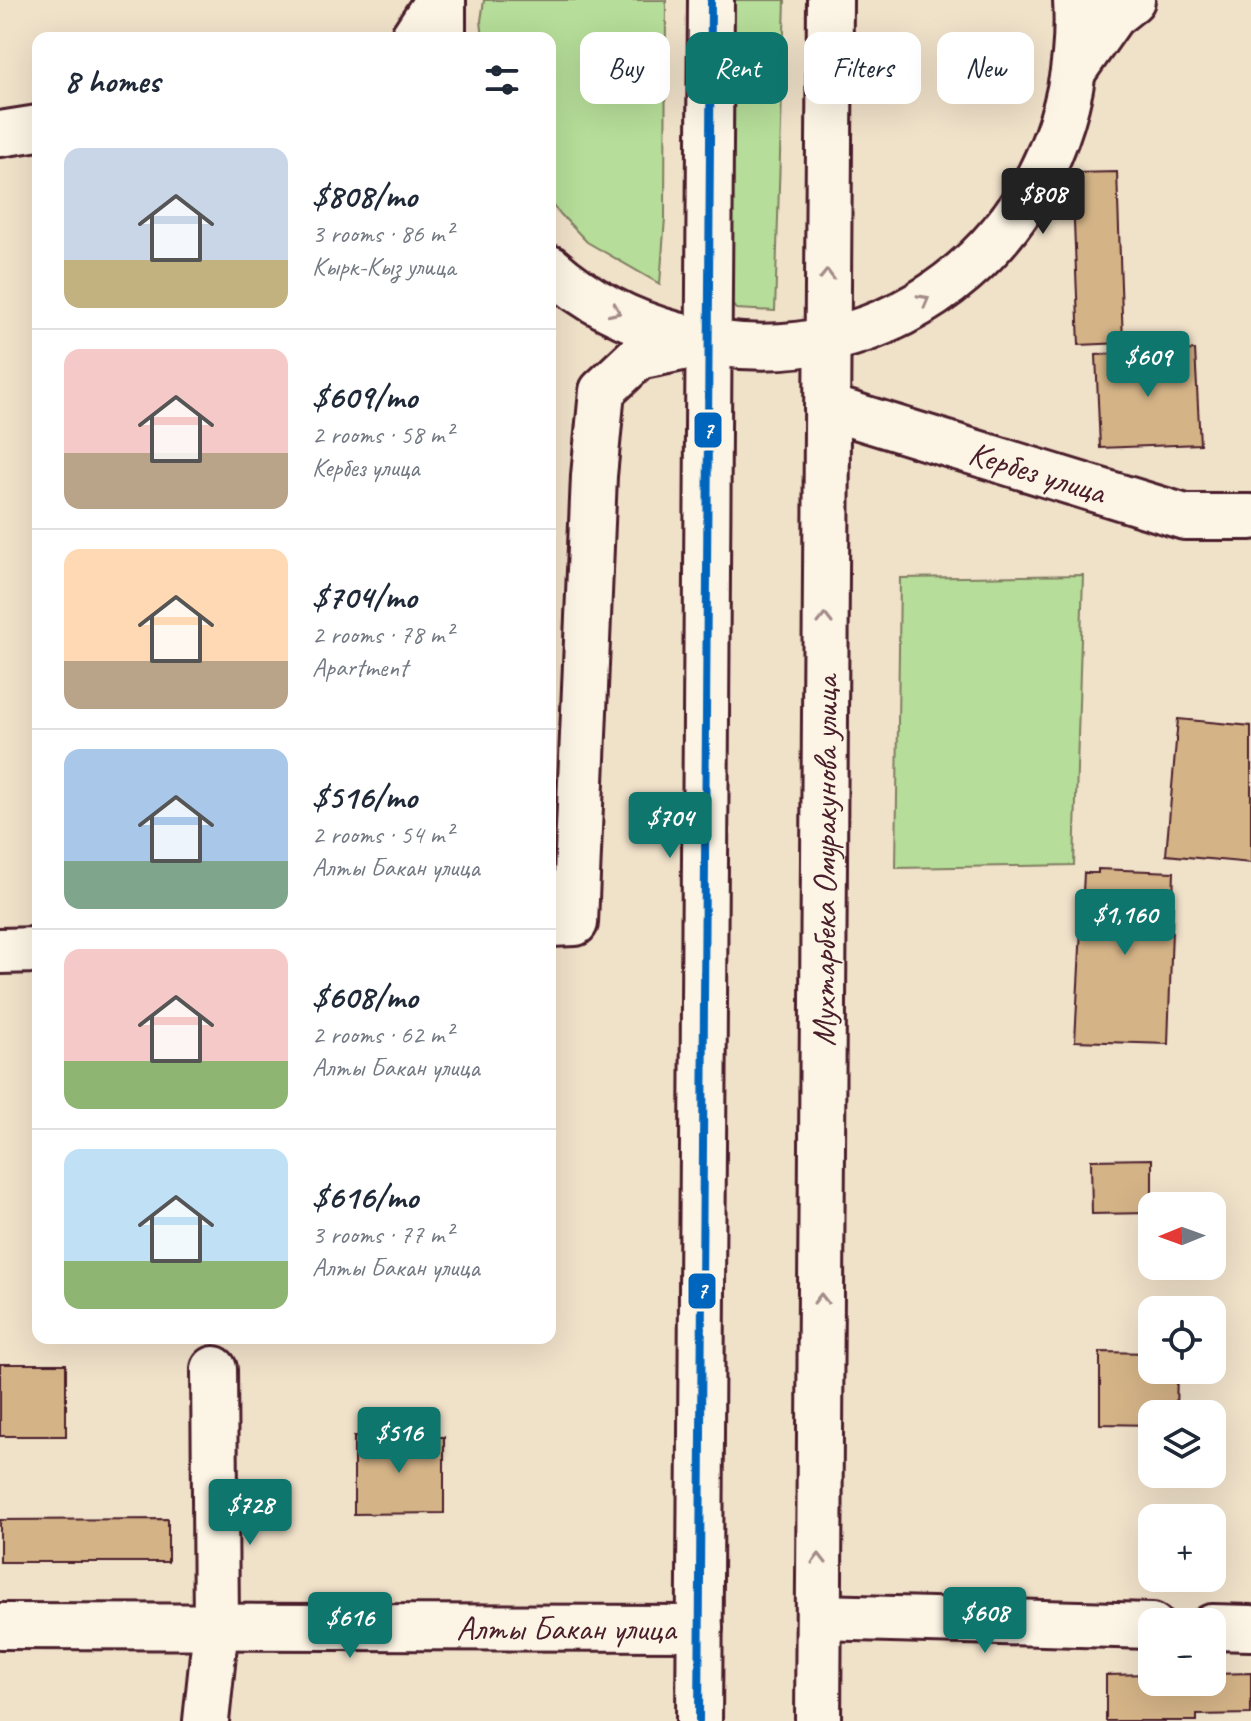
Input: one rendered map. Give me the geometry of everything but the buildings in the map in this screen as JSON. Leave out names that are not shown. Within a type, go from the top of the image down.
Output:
[{"type":"main road","points":[[417,32],[441,0]]},
{"type":"main road","points":[[441,0],[443,32]]},
{"type":"main road","points":[[699,1721],[711,0]]},
{"type":"main road","name":"Мухтарбека Омуракунова улица","points":[[818,1721],[830,0]]},
{"type":"main road","points":[[556,272],[599,304],[651,328],[707,343],[767,347],[826,340],[896,315],[936,294],[983,256],[1021,210],[1050,158],[1069,100],[1078,40],[1076,0]]},
{"type":"main road","points":[[1074,70],[1112,16],[1132,0]]},
{"type":"main road","points":[[0,134],[32,129]]},
{"type":"main road","points":[[563,924],[602,391],[638,357],[707,343]]},
{"type":"main road","name":"Кербез улица","points":[[827,407],[1185,517],[1251,517]]},
{"type":"main road","points":[[0,951],[32,950]]},
{"type":"main road","points":[[206,1721],[216,1626],[214,1369]]},
{"type":"main road","points":[[819,1617],[1138,1626]]},
{"type":"main road","name":"Алты Бакан улица","points":[[0,1626],[700,1628]]},
{"type":"main road","points":[[1226,1627],[1251,1628]]},
{"type":"green space","points":[[484,0],[666,0],[666,32],[580,32],[580,104],[666,104],[665,218],[660,284],[587,242],[556,209],[556,32],[482,32]]},
{"type":"green space","points":[[733,0],[785,0],[784,32],[733,32]]},
{"type":"green space","points":[[732,104],[782,104],[775,311],[736,309],[729,301]]},
{"type":"green space","points":[[1083,575],[1074,865],[896,868],[900,578]]},
{"type":"transit line","name":"7","points":[[699,1721],[711,0]]}]
